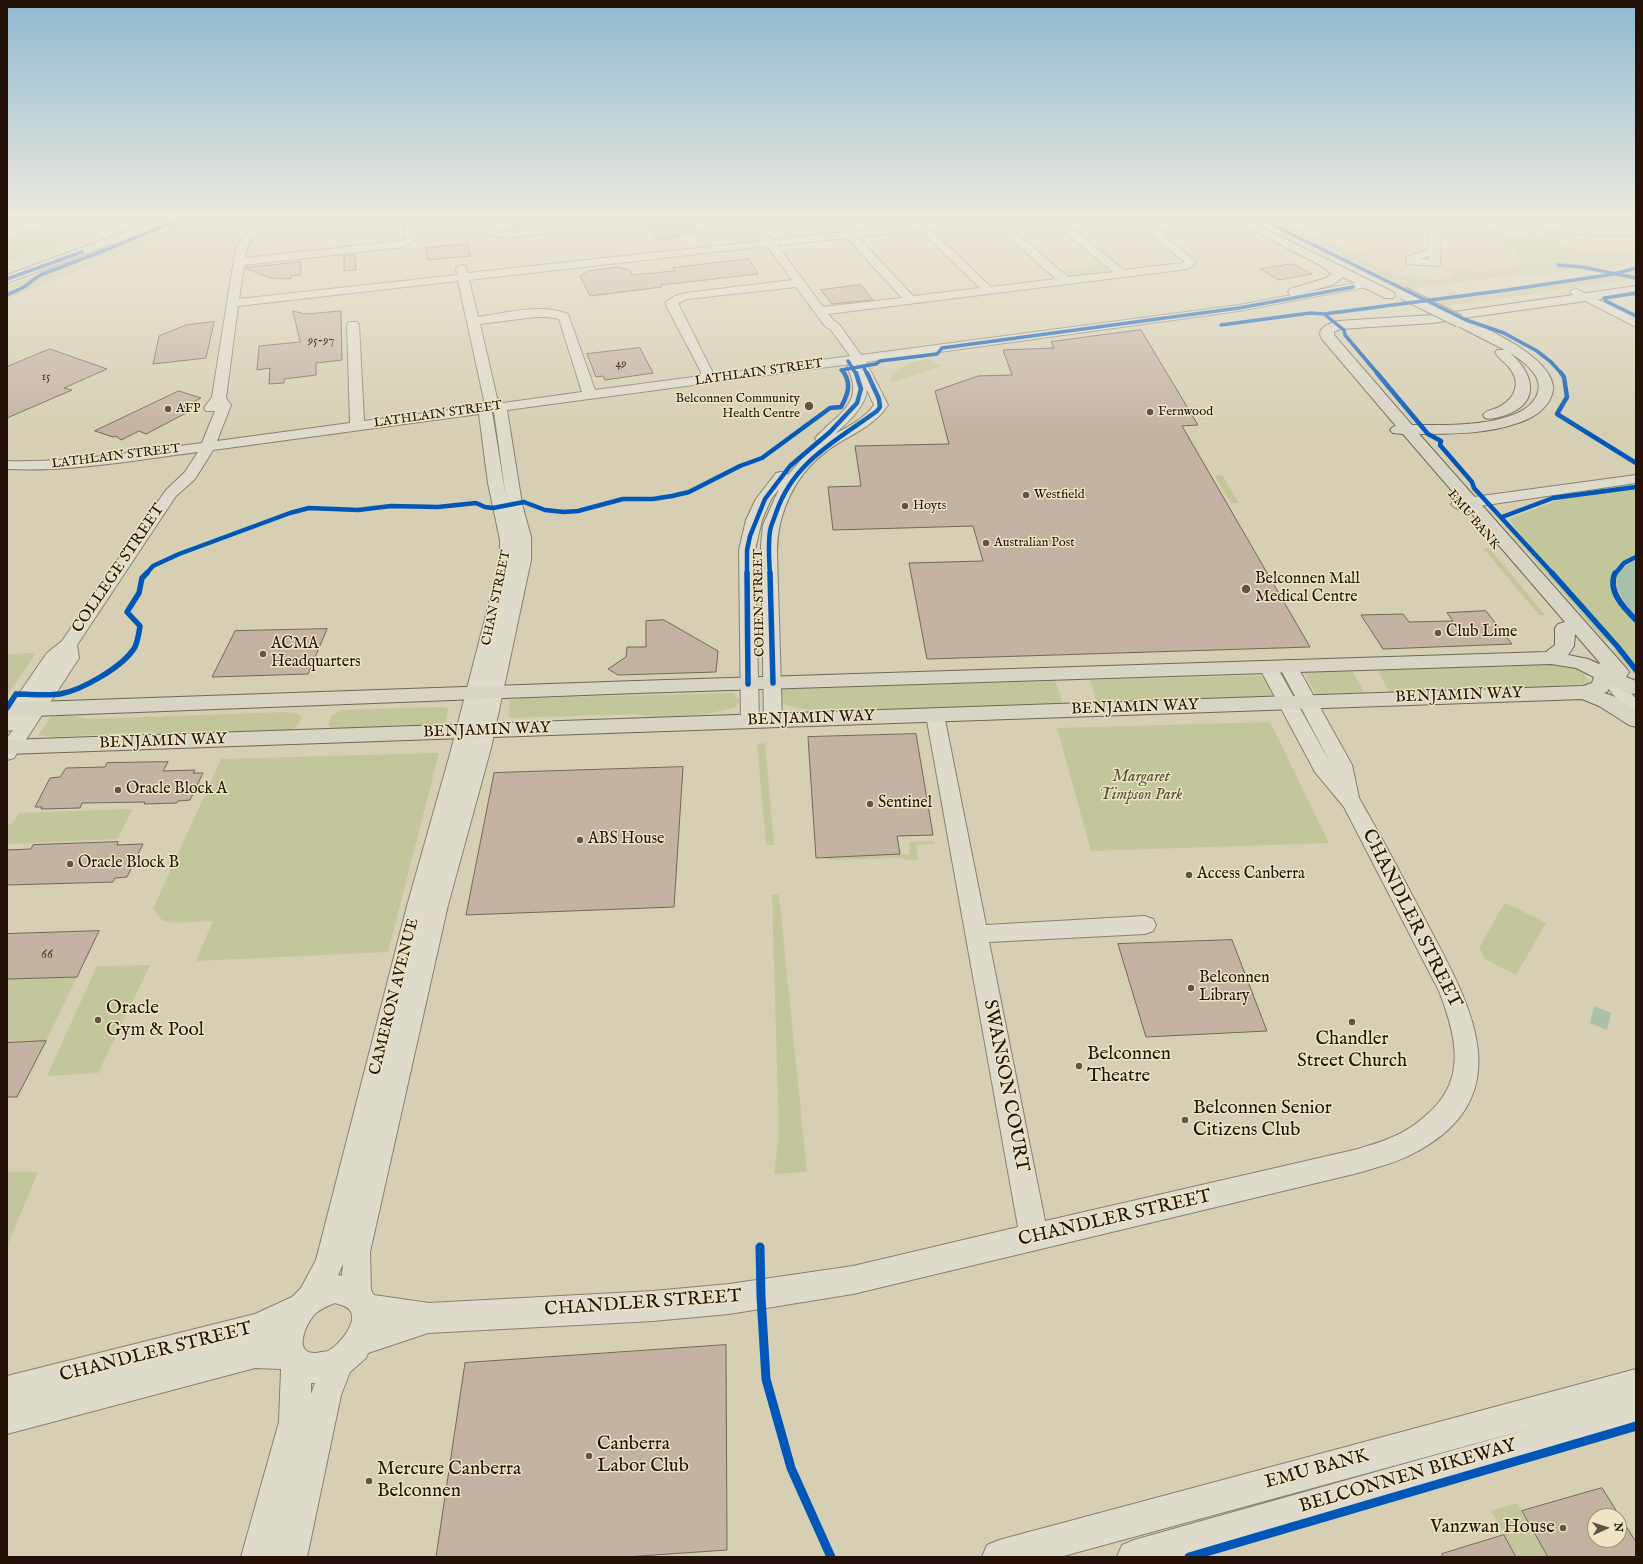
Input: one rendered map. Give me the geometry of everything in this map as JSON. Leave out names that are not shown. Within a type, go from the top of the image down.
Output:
[{"type":"main road","points":[[1294,292],[1301,290]]},
{"type":"main road","points":[[1382,290],[1389,295],[1494,348],[1512,361],[1519,369],[1523,377],[1524,392],[1520,398],[1513,405],[1493,415],[1459,421],[1399,427]]},
{"type":"main road","points":[[1395,290],[1519,352],[1536,367],[1545,382],[1545,396],[1536,408],[1515,419],[1437,435],[1426,442],[1425,451]]},
{"type":"main road","points":[[1581,295],[1606,290]]},
{"type":"main road","points":[[1581,295],[1636,290]]},
{"type":"main road","name":"EMU BANK","points":[[1581,295],[1433,319],[1338,325],[1328,329],[1327,336],[1399,427],[1425,451],[1467,507],[1564,628],[1588,652],[1608,668]]},
{"type":"main road","name":"EMU BANK","points":[[1581,295],[1422,314],[1332,320],[1314,328],[1467,507],[1608,668]]},
{"type":"main road","points":[[1399,427],[1479,427]]},
{"type":"main road","points":[[1551,658],[1563,649],[1566,643],[1564,628]]},
{"type":"main road","points":[[17,713],[773,683],[1551,658],[1581,662],[1608,668],[1635,689]]},
{"type":"main road","name":"BENJAMIN WAY","points":[[8,749],[1584,692],[1600,687],[1608,668]]},
{"type":"main road","points":[[1584,692],[1606,701],[1636,720]]},
{"type":"street","points":[[235,290],[234,298],[304,290]]},
{"type":"street","name":"CHAN STREET","points":[[466,290],[493,413],[500,506],[506,525],[509,554],[483,694]]},
{"type":"street","points":[[707,376],[672,305],[672,302],[686,296],[738,290]]},
{"type":"street","name":"COHEN STREET","points":[[773,721],[769,552],[771,525],[780,500],[802,467],[831,442],[843,436],[877,411],[881,405],[870,380],[826,327],[829,323],[804,290]]},
{"type":"street","points":[[901,290],[910,300]]},
{"type":"street","points":[[821,311],[997,290]]},
{"type":"street","name":"LATHLAIN STREET","points":[[851,357],[1213,305],[1306,290]]},
{"type":"street","name":"LATHLAIN STREET","points":[[356,422],[514,412],[545,401],[589,391],[1240,308],[1322,290]]},
{"type":"street","points":[[1581,295],[1636,323]]},
{"type":"street","name":"COLLEGE STREET","points":[[8,749],[17,713],[70,658],[68,645],[171,493],[182,485],[204,455],[203,443],[212,406],[219,398],[234,298]]},
{"type":"street","points":[[472,321],[542,312],[557,313],[561,315],[564,317],[589,391]]},
{"type":"street","points":[[353,325],[356,422]]},
{"type":"street","name":"COHEN STREET","points":[[750,721],[748,684],[747,550],[751,530],[764,499],[782,474],[800,456],[834,429],[858,401],[861,392],[860,384],[851,357]]},
{"type":"street","name":"LATHLAIN STREET","points":[[7,465],[32,466],[98,461],[203,443],[356,422],[439,415],[468,417],[493,413],[589,391]]},
{"type":"street","points":[[1467,507],[1492,508],[1546,492],[1636,479]]},
{"type":"street","name":"CHANDLER STREET","points":[[1288,666],[1342,765],[1352,802]]},
{"type":"street","name":"CHANDLER STREET","points":[[361,1301],[429,1318],[660,1306],[729,1299],[853,1280],[1342,1165],[1393,1150],[1415,1140],[1432,1127],[1450,1108],[1462,1088],[1466,1066],[1465,1036],[1457,1005],[1442,972],[1352,802],[1322,767],[1268,667]]},
{"type":"street","name":"EMU BANK","points":[[1608,668],[1636,711]]},
{"type":"street","name":"CAMERON AVENUE","points":[[361,1301],[356,1252],[437,905],[483,694]]},
{"type":"street","name":"SWANSON COURT","points":[[935,715],[1034,1238]]},
{"type":"street","name":"CAMERON AVENUE","points":[[307,1303],[330,1263],[418,906],[475,731]]},
{"type":"street","points":[[976,934],[1145,925]]},
{"type":"street","points":[[258,1557],[295,1422],[293,1358],[288,1343],[289,1331],[293,1319],[307,1303],[323,1292],[335,1289],[346,1290],[361,1301],[367,1319],[365,1330],[349,1351],[326,1394],[290,1557]]},
{"type":"street","name":"CHANDLER STREET","points":[[7,1391],[258,1328],[307,1303]]},
{"type":"street","name":"CHANDLER STREET","points":[[349,1351],[429,1318]]},
{"type":"street","points":[[293,1358],[305,1366],[315,1368],[327,1366],[349,1351]]},
{"type":"street","name":"CHANDLER STREET","points":[[7,1418],[255,1353],[293,1358]]},
{"type":"street","name":"EMU BANK","points":[[999,1557],[1636,1384]]},
{"type":"street","points":[[1567,1402],[1585,1429]]},
{"type":"street","name":"EMU BANK","points":[[1134,1557],[1636,1414]]},
{"type":"green space","points":[[7,290],[30,290],[7,299]]},
{"type":"green space","points":[[1511,290],[1557,290],[1443,306],[1433,301]]},
{"type":"green space","points":[[930,359],[942,366],[890,383],[892,375],[900,368],[914,362]]},
{"type":"green space","points":[[1222,475],[1239,503],[1231,503],[1215,476]]},
{"type":"green space","points":[[1636,487],[1636,671],[1634,669],[1636,676],[1612,649],[1617,650],[1609,640],[1606,642],[1505,526],[1552,576],[1509,519],[1561,499]]},
{"type":"green space","points":[[1483,548],[1489,548],[1545,615],[1539,615]]},
{"type":"green space","points":[[36,653],[8,694],[7,694],[7,654]]},
{"type":"green space","points":[[1553,663],[1579,667],[1591,684],[1570,688],[1391,694],[1376,668]]},
{"type":"green space","points":[[1352,671],[1366,695],[1317,696],[1304,672]]},
{"type":"green space","points":[[1265,675],[1277,699],[1097,704],[1090,680]]},
{"type":"green space","points":[[1055,681],[1064,705],[932,709],[800,709],[777,702],[777,689]]},
{"type":"green space","points":[[733,693],[740,700],[736,707],[707,714],[657,718],[635,714],[511,718],[508,716],[510,700],[522,698]]},
{"type":"green space","points":[[448,708],[445,725],[334,730],[328,725],[331,716],[341,710]]},
{"type":"green space","points":[[285,712],[296,713],[301,717],[295,728],[283,733],[172,734],[144,732],[54,737],[39,735],[50,718],[58,715],[69,715],[88,719]]},
{"type":"green space","name":"Margaret Timpson Park","points":[[1270,722],[1329,843],[1091,851],[1057,728]]},
{"type":"green space","points":[[765,743],[774,845],[766,845],[757,744]]},
{"type":"green space","points":[[439,753],[388,952],[196,961],[213,921],[173,923],[162,920],[153,909],[221,759]]},
{"type":"green space","points":[[133,809],[117,839],[7,844],[7,824],[12,824],[19,813]]},
{"type":"green space","points":[[934,841],[935,844],[916,845],[918,860],[907,860],[900,858],[830,860],[823,857],[910,854],[909,842]]},
{"type":"green space","points":[[772,895],[779,895],[807,1172],[774,1174],[779,1135]]},
{"type":"green space","points":[[1504,904],[1508,904],[1546,923],[1516,975],[1485,959],[1479,948]]},
{"type":"green space","name":"Oracle Gym & Pool","points":[[150,965],[98,1073],[47,1076],[97,966]]},
{"type":"green space","points":[[77,977],[46,1041],[7,1043],[7,979]]},
{"type":"green space","points":[[7,1172],[38,1172],[7,1246]]},
{"type":"green space","points":[[1517,1503],[1549,1557],[1517,1557],[1491,1511]]},
{"type":"shaded area","points":[[1636,560],[1636,615],[1620,593],[1618,579],[1620,572]]},
{"type":"shaded area","points":[[1594,1006],[1611,1013],[1607,1030],[1590,1023]]},
{"type":"building","points":[[587,290],[638,290],[590,296]]},
{"type":"building","points":[[821,290],[865,290],[873,300],[832,304]]},
{"type":"building","points":[[293,311],[305,314],[341,311],[342,360],[316,363],[316,375],[284,379],[284,383],[269,384],[270,368],[257,370],[259,346],[300,342]]},
{"type":"building","points":[[214,322],[206,358],[153,364],[159,336],[186,325]]},
{"type":"building","name":"Westfield","points":[[1141,330],[1198,425],[1182,426],[1310,647],[927,659],[909,563],[983,561],[973,526],[833,530],[828,487],[861,486],[855,446],[949,444],[935,391],[978,376],[1012,375],[1003,350],[1054,348],[1051,342]]},
{"type":"building","points":[[640,348],[653,373],[605,380],[603,376],[596,377],[587,354]]},
{"type":"building","points":[[50,349],[107,369],[64,388],[72,390],[7,418],[7,367]]},
{"type":"building","name":"AFP","points":[[179,391],[201,398],[183,407],[192,410],[146,434],[139,431],[121,440],[116,436],[113,437],[95,431]]},
{"type":"building","name":"Club Lime","points":[[1486,611],[1512,644],[1383,649],[1361,615],[1403,614],[1409,622],[1453,621],[1447,613]]},
{"type":"building","points":[[664,620],[718,651],[716,672],[618,675],[608,669],[626,657],[627,647],[646,647],[646,621]]},
{"type":"building","points":[[327,629],[308,674],[212,677],[235,631]]},
{"type":"building","name":"Sentinel","points":[[916,734],[933,835],[897,836],[900,854],[816,858],[808,737]]},
{"type":"building","name":"Oracle Block A","points":[[168,762],[163,771],[195,770],[193,773],[203,773],[190,800],[178,801],[177,803],[144,804],[145,802],[82,803],[80,808],[41,809],[42,807],[35,807],[50,778],[60,777],[66,768],[105,767],[107,763]]},
{"type":"building","name":"ABS House","points":[[683,767],[674,907],[466,915],[494,773]]},
{"type":"building","name":"Oracle Block B","points":[[118,842],[117,845],[143,844],[127,877],[115,878],[113,882],[7,885],[7,850],[31,849],[33,845]]},
{"type":"building","points":[[99,931],[77,977],[7,979],[7,934]]},
{"type":"building","name":"Belconnen Library","points":[[1232,940],[1267,1031],[1146,1037],[1118,944]]},
{"type":"building","points":[[46,1041],[17,1097],[7,1097],[7,1043]]},
{"type":"building","name":"Canberra Labor Club","points":[[726,1345],[727,1550],[625,1557],[436,1557],[465,1363]]},
{"type":"building","name":"Vanzwan House","points":[[1602,1488],[1615,1508],[1587,1508],[1587,1548],[1627,1548],[1627,1528],[1636,1542],[1636,1557],[1548,1557],[1522,1511]]},
{"type":"building","points":[[1504,1535],[1516,1557],[1442,1557],[1442,1554]]},
{"type":"cycle path","points":[[7,295],[18,290]]},
{"type":"cycle path","points":[[841,370],[876,364],[880,361],[937,354],[942,348],[1239,308],[1337,290]]},
{"type":"cycle path","points":[[1405,290],[1466,320],[1504,333],[1537,351],[1551,362],[1564,377],[1567,397],[1557,414],[1636,463]]},
{"type":"cycle path","points":[[1221,325],[1310,313],[1324,314],[1507,290]]},
{"type":"cycle path","points":[[1636,293],[1604,298],[1606,301],[1636,316]]},
{"type":"cycle path","points":[[1324,314],[1344,330],[1345,335],[1428,434],[1441,441],[1440,445],[1472,482],[1474,488],[1499,516],[1502,517],[1617,646],[1636,670]]},
{"type":"cycle path","points":[[748,684],[747,550],[754,523],[765,499],[780,477],[800,456],[835,428],[859,400],[861,395],[859,379],[848,361]]},
{"type":"cycle path","points":[[773,683],[769,552],[770,530],[780,500],[794,477],[811,459],[831,442],[843,436],[877,411],[880,407],[879,399],[863,366]]},
{"type":"cycle path","points":[[7,708],[16,694],[59,694],[66,692],[97,679],[115,668],[123,661],[136,646],[139,636],[140,626],[127,612],[139,593],[142,578],[153,566],[179,554],[290,513],[309,508],[358,510],[391,506],[438,507],[476,503],[485,507],[493,508],[524,502],[545,510],[564,512],[578,511],[623,499],[653,499],[689,492],[740,466],[762,458],[830,408],[841,407],[848,393],[849,383],[845,374],[841,370]]},
{"type":"cycle path","points":[[1502,517],[1553,498],[1636,487]]},
{"type":"cycle path","points":[[1636,557],[1624,563],[1617,570],[1613,578],[1613,586],[1616,594],[1621,603],[1636,620]]},
{"type":"cycle path","points":[[760,1247],[761,1297],[766,1379],[791,1468],[831,1557]]},
{"type":"cycle path","name":"BELCONNEN BIKEWAY","points":[[1189,1557],[1636,1426]]},
{"type":"place","name":"Belconnen Community Health Centre","points":[[809,406]]},
{"type":"place","name":"AFP","points":[[168,409]]},
{"type":"place","name":"Fernwood","points":[[1150,412]]},
{"type":"place","name":"Westfield","points":[[1026,495]]},
{"type":"place","name":"Hoyts","points":[[905,506]]},
{"type":"place","name":"Australian Post","points":[[986,543]]},
{"type":"place","name":"Belconnen Mall Medical Centre","points":[[1246,589]]},
{"type":"place","name":"Club Lime","points":[[1438,633]]},
{"type":"place","name":"ACMA Headquarters","points":[[263,654]]},
{"type":"place","name":"Oracle Block A","points":[[118,790]]},
{"type":"place","name":"Sentinel","points":[[870,804]]},
{"type":"place","name":"ABS House","points":[[580,840]]},
{"type":"place","name":"Oracle Block B","points":[[70,864]]},
{"type":"place","name":"Access Canberra","points":[[1189,875]]},
{"type":"place","name":"Belconnen Library","points":[[1191,988]]},
{"type":"place","name":"Oracle Gym & Pool","points":[[98,1020]]},
{"type":"place","name":"Chandler Street Church","points":[[1352,1022]]},
{"type":"place","name":"Belconnen Theatre","points":[[1079,1066]]},
{"type":"place","name":"Belconnen Senior Citizens Club","points":[[1185,1120]]},
{"type":"place","name":"Canberra Labor Club","points":[[589,1456]]},
{"type":"place","name":"Mercure Canberra Belconnen","points":[[369,1481]]},
{"type":"place","name":"Vanzwan House","points":[[1563,1528]]}]
